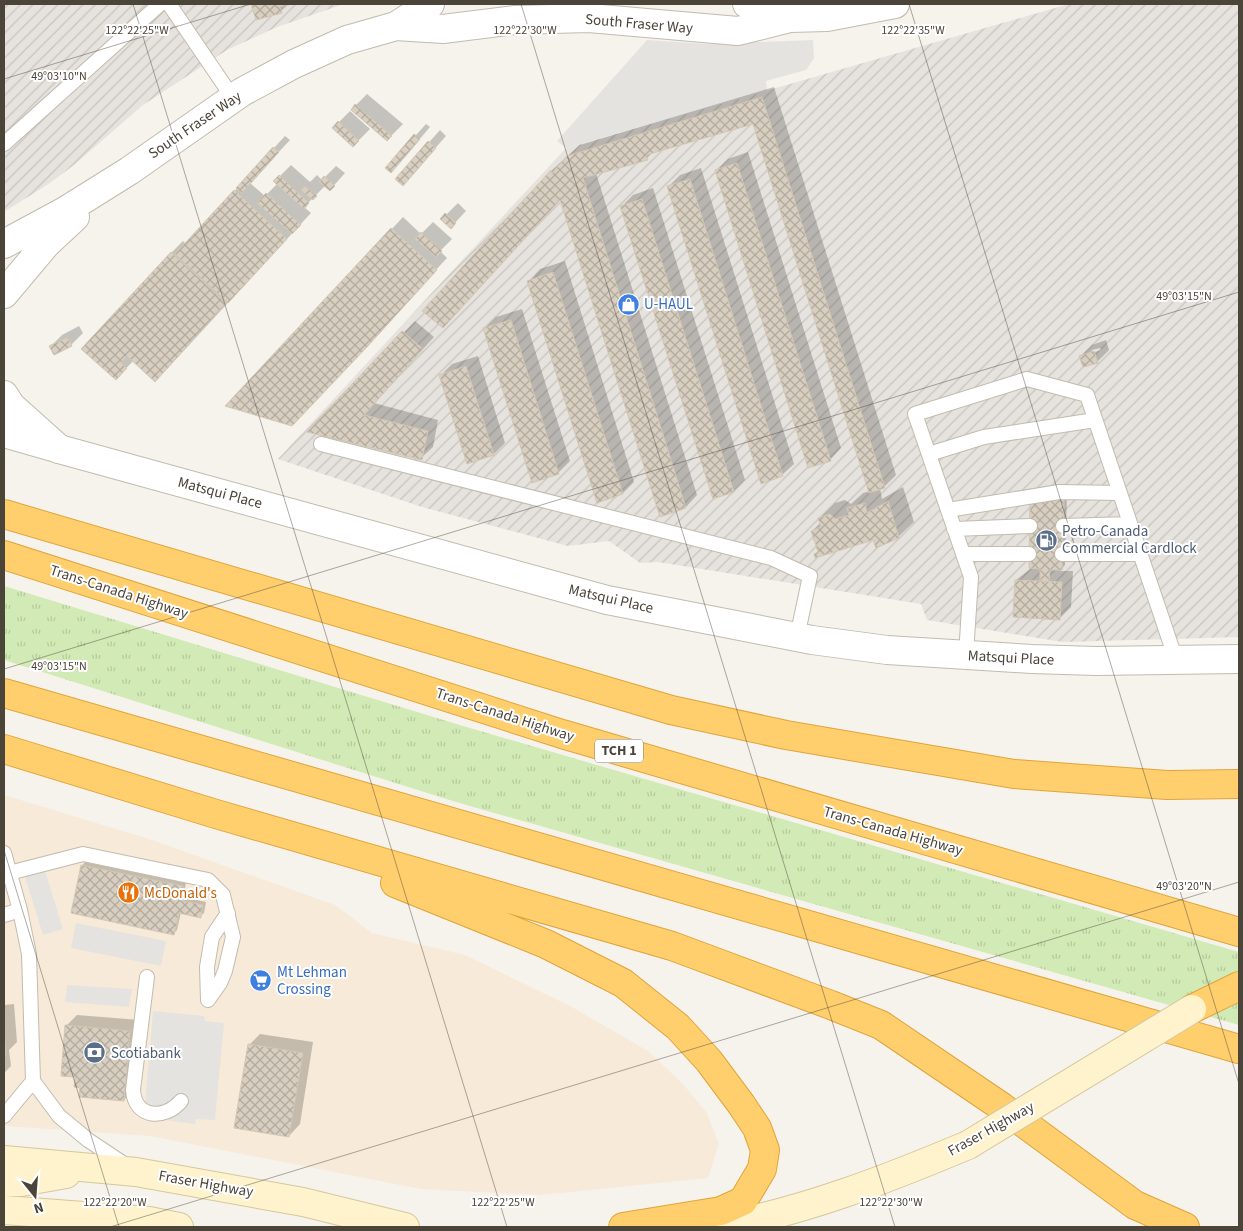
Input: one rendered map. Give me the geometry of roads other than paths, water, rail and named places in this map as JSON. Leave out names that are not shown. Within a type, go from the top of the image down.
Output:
[{"type":"highway","points":[[4,514],[671,710],[786,735],[1014,774],[1167,785],[1239,784]]},
{"type":"highway","name":"Trans-Canada Highway","points":[[4,555],[562,734],[1239,932]]},
{"type":"highway","points":[[4,693],[1239,1049]]},
{"type":"highway","points":[[4,749],[216,814],[672,946],[881,1025],[1002,1107],[1136,1205],[1185,1227]]},
{"type":"highway","points":[[216,814],[467,910],[546,944],[623,983],[678,1027],[709,1061],[757,1128],[765,1150],[762,1169],[743,1201],[722,1211],[622,1227]]},
{"type":"highway","points":[[1192,1009],[1239,986]]},
{"type":"main road","name":"Fraser Highway","points":[[718,1227],[754,1221],[819,1202],[906,1171],[968,1145],[1192,1009],[1239,978]]},
{"type":"main road","name":"Fraser Highway","points":[[4,1160],[136,1172],[303,1202],[405,1227]]},
{"type":"main road","points":[[4,1182],[21,1182],[102,1168]]},
{"type":"main road","points":[[4,1210],[149,1221],[179,1227]]},
{"type":"street","name":"South Fraser Way","points":[[4,244],[65,211],[129,171],[233,98],[294,64],[347,40],[396,26],[430,4]]},
{"type":"street","name":"South Fraser Way","points":[[747,4],[790,18]]},
{"type":"street","name":"South Fraser Way","points":[[396,26],[443,29],[590,11],[738,32],[828,10],[894,4]]},
{"type":"street","points":[[4,294],[46,244],[129,171]]},
{"type":"street","points":[[4,395],[11,406],[59,449]]},
{"type":"street","name":"Matsqui Place","points":[[4,420],[59,449],[607,600],[797,637],[887,650],[966,655],[1096,661],[1239,659]]},
{"type":"street","points":[[4,433],[59,449]]},
{"type":"lane","points":[[4,144],[160,4]]},
{"type":"lane","points":[[169,4],[233,98]]},
{"type":"lane","points":[[966,655],[972,577],[915,414],[1027,379],[1087,395],[1176,660]]},
{"type":"lane","points":[[929,454],[984,437],[1095,420]]},
{"type":"lane","points":[[321,444],[771,558],[810,576],[797,637]]},
{"type":"lane","points":[[948,510],[1058,492],[1120,493]]},
{"type":"lane","points":[[1063,526],[1130,524]]},
{"type":"lane","points":[[954,529],[1030,526]]},
{"type":"lane","points":[[963,554],[1029,554]]},
{"type":"lane","points":[[1062,554],[1140,554]]},
{"type":"lane","points":[[4,853],[20,910],[29,954],[33,1080],[59,1116],[88,1140],[136,1172]]},
{"type":"lane","points":[[9,873],[83,854],[208,880],[223,895],[228,913],[233,938],[220,984],[208,1000],[207,967],[212,937],[228,913]]},
{"type":"lane","points":[[4,915],[20,910]]},
{"type":"lane","points":[[147,976],[133,1090],[134,1100],[137,1106],[144,1111],[164,1114],[173,1110],[181,1101]]},
{"type":"lane","points":[[4,1116],[33,1080]]},
{"type":"place","name":"U-HAUL","points":[[628,304]]},
{"type":"place","name":"Petro-Canada Commercial Cardlock","points":[[1046,540]]},
{"type":"place","name":"McDonald's","points":[[128,893]]},
{"type":"place","name":"Mt Lehman Crossing","points":[[261,981]]},
{"type":"place","name":"Scotiabank","points":[[95,1053]]}]
